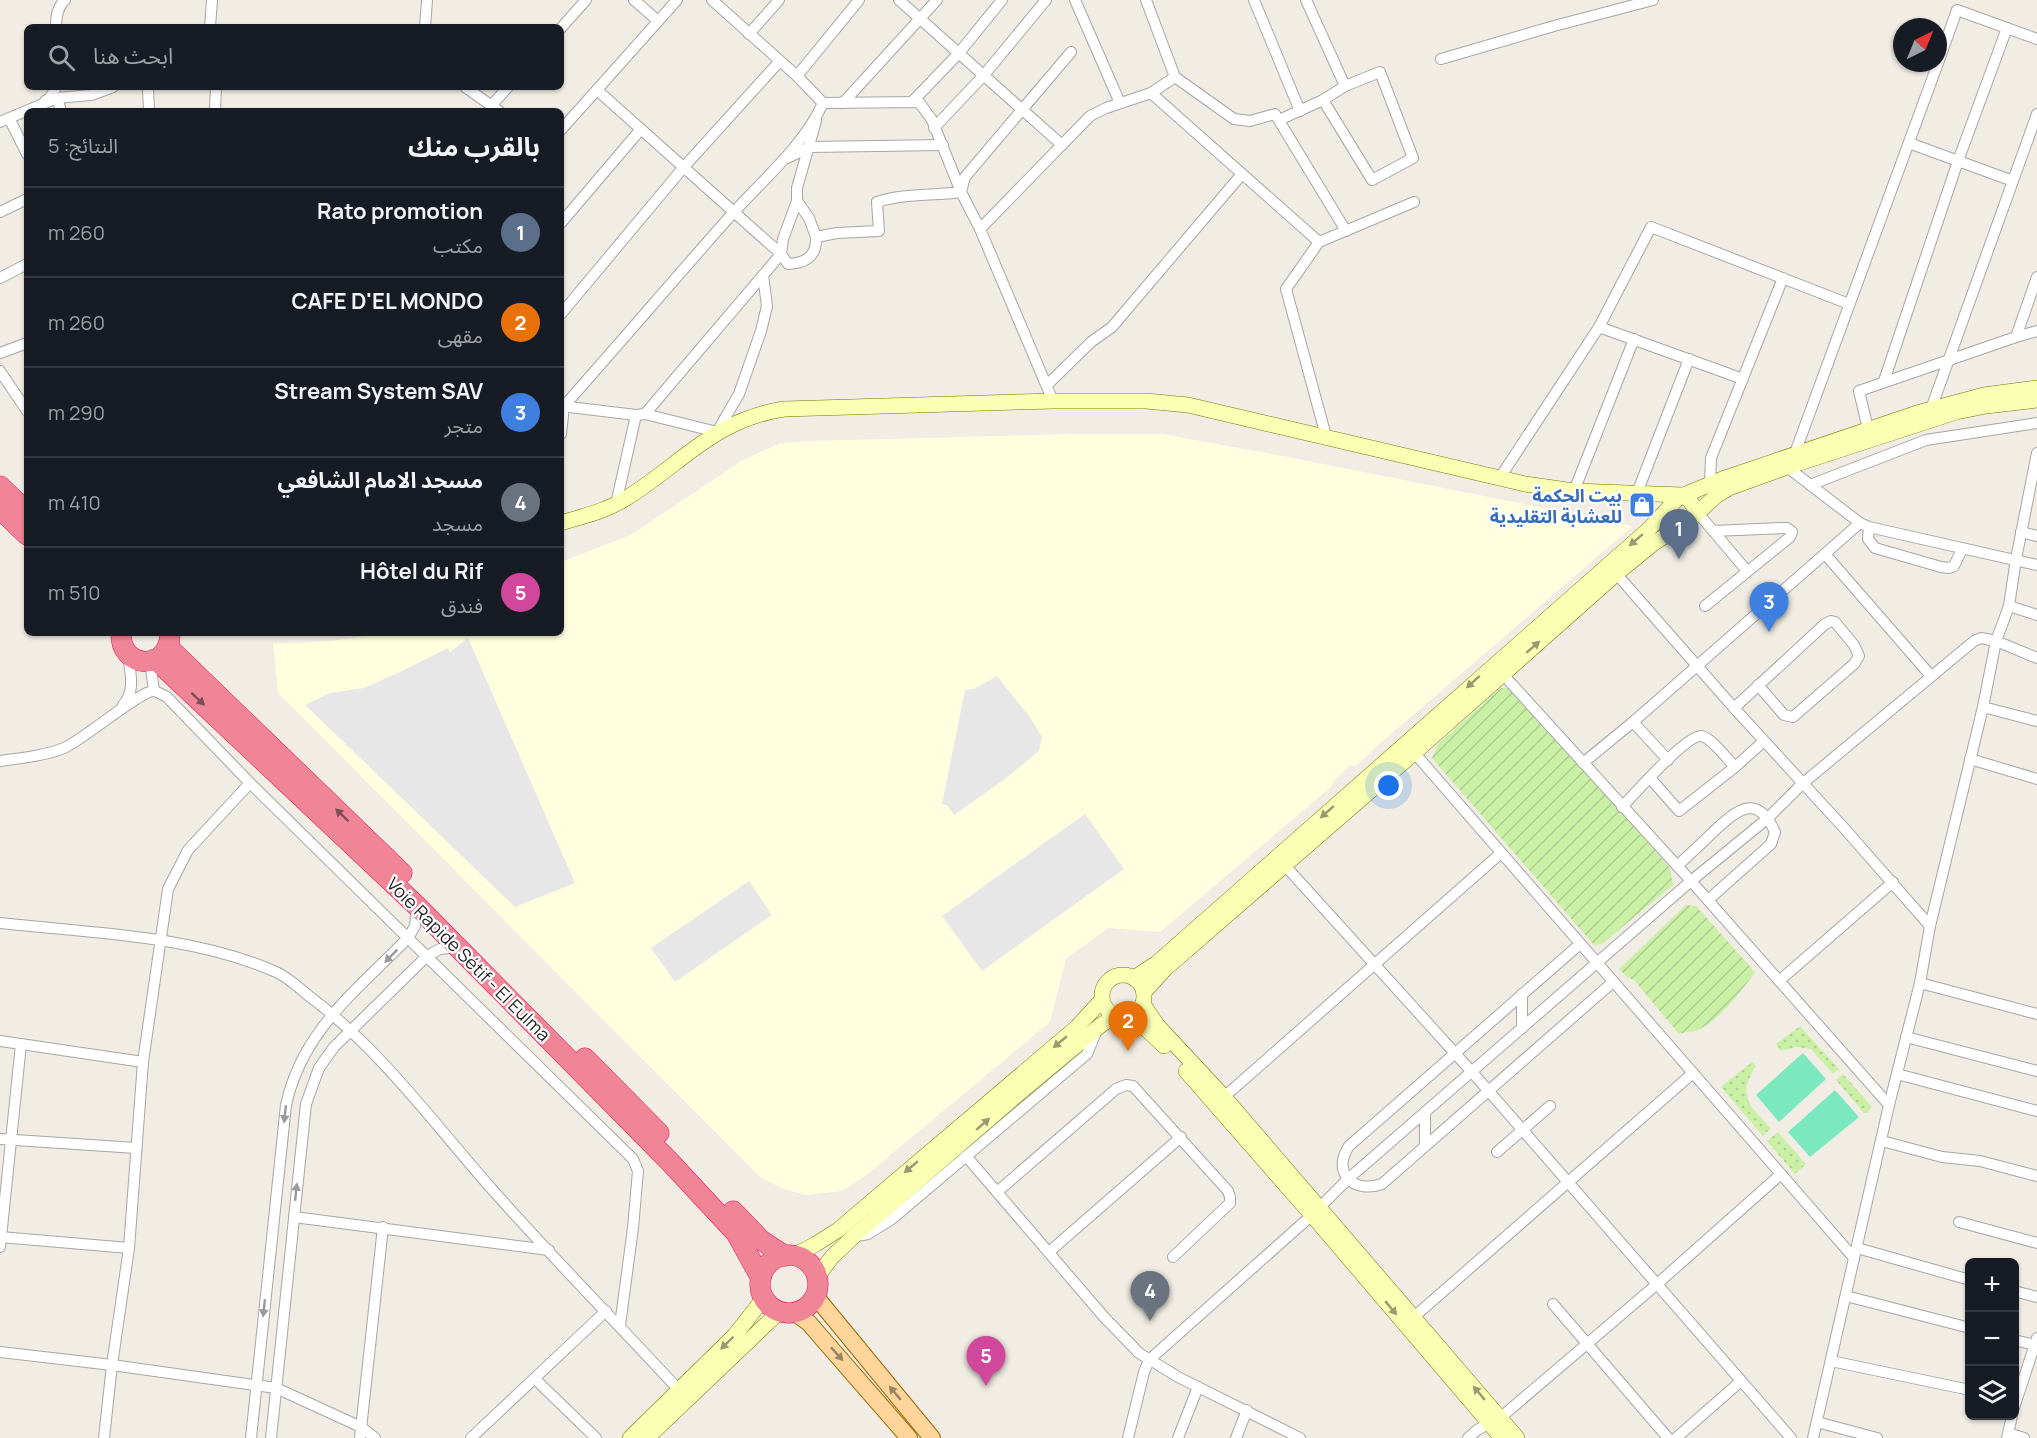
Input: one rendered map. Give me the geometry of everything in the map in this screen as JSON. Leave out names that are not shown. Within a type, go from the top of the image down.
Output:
[{"type":"highway","points":[[0,486],[24,509]]},
{"type":"highway","points":[[0,509],[24,532]]},
{"type":"highway","points":[[121,636],[123,648],[134,659],[164,645]]},
{"type":"highway","name":"Voie Rapide Sétif - El Eulma","points":[[164,645],[715,1209],[736,1233],[761,1278]]},
{"type":"highway","name":"Voie Rapide Sétif - El Eulma","points":[[164,645],[426,896],[543,1017],[626,1097],[748,1227],[771,1248],[789,1256]]},
{"type":"highway","points":[[789,1256],[808,1263],[816,1287],[811,1304],[787,1312],[773,1308],[764,1298],[760,1285],[761,1278],[770,1263],[789,1256]]},
{"type":"main road","points":[[789,1256],[816,1244],[838,1230],[1076,1028],[1101,1000],[1103,986],[1112,977],[1123,975],[1134,978],[1157,963],[1280,860],[1612,569],[1667,508],[1682,495],[1710,484],[1727,483],[1787,467],[1923,415],[1984,395],[2037,388]]},
{"type":"main road","points":[[1612,569],[1682,526],[1727,483],[1795,453],[1868,429],[1923,415],[2037,400]]},
{"type":"main road","points":[[564,522],[616,504],[717,432],[749,417],[784,409],[1053,401],[1167,402],[1326,436],[1499,479],[1574,491],[1682,495],[1690,501],[1698,513]]},
{"type":"main road","points":[[1667,508],[1671,518],[1682,526]]},
{"type":"main road","points":[[932,1438],[816,1287],[832,1257],[1011,1100],[1097,1029],[1121,1017],[1136,1013],[1143,998],[1165,969],[1280,860]]},
{"type":"main road","points":[[1134,978],[1143,998],[1164,1032],[1224,1097],[1316,1212],[1495,1421],[1517,1438]]},
{"type":"main road","points":[[1101,1000],[1106,1010],[1141,1025],[1154,1036],[1414,1316],[1495,1421],[1502,1438]]},
{"type":"main road","points":[[630,1438],[735,1335],[764,1298]]},
{"type":"main road","points":[[647,1438],[787,1312],[815,1330],[909,1438]]},
{"type":"street","points":[[56,24],[56,16],[65,0]]},
{"type":"street","points":[[210,24],[212,0]]},
{"type":"street","points":[[564,25],[586,0]]},
{"type":"street","points":[[634,0],[657,20]]},
{"type":"street","points":[[564,127],[677,0]]},
{"type":"street","points":[[712,0],[823,103],[919,102],[925,109],[943,145],[961,192],[980,229],[1053,401]]},
{"type":"street","points":[[749,34],[779,0]]},
{"type":"street","points":[[796,76],[859,0]]},
{"type":"street","points":[[899,0],[1062,145]]},
{"type":"street","points":[[843,103],[936,0]]},
{"type":"street","points":[[912,102],[959,53],[1002,0]]},
{"type":"street","points":[[934,128],[984,75],[1046,0]]},
{"type":"street","points":[[1075,0],[1120,103]]},
{"type":"street","points":[[1146,0],[1175,78],[1234,119],[1250,121],[1275,114],[1347,231]]},
{"type":"street","points":[[1254,0],[1299,111]]},
{"type":"street","points":[[1306,0],[1345,86]]},
{"type":"street","points":[[1441,59],[1653,0]]},
{"type":"street","points":[[423,1],[425,24]]},
{"type":"street","points":[[1947,38],[1957,10],[2037,39]]},
{"type":"street","points":[[1884,381],[1958,161],[2007,28]]},
{"type":"street","points":[[961,192],[965,177],[1071,52]]},
{"type":"street","points":[[564,310],[683,168],[779,62]]},
{"type":"street","points":[[1279,120],[1323,100],[1345,86],[1380,72],[1413,158],[1372,180],[1323,100]]},
{"type":"street","points":[[1795,453],[1935,72]]},
{"type":"street","points":[[980,229],[1090,116],[1151,93],[1175,78]]},
{"type":"street","points":[[32,108],[56,92],[91,95],[104,90]]},
{"type":"street","points":[[148,90],[149,108]]},
{"type":"street","points":[[215,108],[216,90]]},
{"type":"street","points":[[469,90],[496,108],[506,90]]},
{"type":"street","points":[[597,90],[781,254],[788,264],[795,264],[811,257],[816,249],[816,237],[809,218],[797,201]]},
{"type":"street","points":[[56,92],[61,108]]},
{"type":"street","points":[[1151,93],[1319,242]]},
{"type":"street","points":[[616,504],[640,415],[781,254],[783,239],[797,201],[797,188],[823,103]]},
{"type":"street","points":[[24,111],[5,120],[24,149]]},
{"type":"street","points":[[1926,440],[1923,415],[1949,359],[2037,114]]},
{"type":"street","points":[[564,405],[802,138],[817,117]]},
{"type":"street","points":[[564,219],[641,129]]},
{"type":"street","points":[[1909,142],[2013,182]]},
{"type":"street","points":[[781,160],[810,147],[943,145]]},
{"type":"street","points":[[1047,386],[1091,342],[1112,327],[1242,174]]},
{"type":"street","points":[[816,237],[837,233],[879,231],[877,202],[895,196],[935,196],[961,192]]},
{"type":"street","points":[[0,212],[24,200]]},
{"type":"street","points":[[1326,436],[1286,289],[1319,242],[1414,202]]},
{"type":"street","points":[[1499,479],[1599,327],[1652,227],[1849,304]]},
{"type":"street","points":[[0,278],[24,266]]},
{"type":"street","points":[[564,406],[640,415],[717,432],[739,394],[761,331],[767,306],[763,275]]},
{"type":"street","points":[[2016,337],[2037,277]]},
{"type":"street","points":[[1710,484],[1711,458],[1783,278]]},
{"type":"street","points":[[1599,327],[1743,379]]},
{"type":"street","points":[[1868,429],[1858,391],[2037,331]]},
{"type":"street","points":[[1574,491],[1634,339]]},
{"type":"street","points":[[0,353],[24,344]]},
{"type":"street","points":[[1637,493],[1689,359]]},
{"type":"street","points":[[0,371],[24,407]]},
{"type":"street","points":[[1810,485],[1926,440],[2037,423]]},
{"type":"street","points":[[1813,1438],[1889,1105],[1920,983],[1930,926],[1983,707],[1996,641],[2009,606],[2037,453]]},
{"type":"street","points":[[1787,467],[1864,525],[2037,565]]},
{"type":"street","points":[[1698,513],[1747,571]]},
{"type":"street","points":[[1864,525],[1868,539],[1875,548],[1941,567],[1954,566],[1962,549]]},
{"type":"street","points":[[1583,763],[1825,554],[1864,525]]},
{"type":"street","points":[[1705,606],[1790,537],[1792,532],[1783,528],[1713,531]]},
{"type":"street","points":[[2021,532],[2037,536]]},
{"type":"street","points":[[1825,554],[1931,676]]},
{"type":"street","points":[[1612,569],[1930,926]]},
{"type":"street","points":[[2009,606],[2037,615]]},
{"type":"street","points":[[1734,708],[1758,685],[1825,624],[1831,621],[1835,622],[1854,645],[1859,656],[1854,664],[1793,717],[1784,715],[1758,685]]},
{"type":"street","points":[[1128,1438],[1149,1360],[1316,1212],[1348,1179],[1691,881],[1768,818],[1802,784],[1974,641],[1981,638],[1996,641],[2037,658]]},
{"type":"street","points":[[154,691],[164,645]]},
{"type":"street","points":[[113,716],[128,699],[132,683],[128,654]]},
{"type":"street","points":[[1498,668],[1691,881],[1889,1105]]},
{"type":"street","points":[[0,761],[35,756],[65,747],[113,716],[142,693],[154,691],[167,697],[250,783],[633,1159],[638,1172],[620,1325]]},
{"type":"street","points":[[1983,707],[2037,721]]},
{"type":"street","points":[[1633,722],[1668,760]]},
{"type":"street","points":[[1622,807],[1668,760],[1693,739],[1702,736],[1709,739],[1735,767]]},
{"type":"street","points":[[1650,778],[1679,811],[1764,741]]},
{"type":"street","points":[[1409,748],[1781,1174],[1855,1253],[1965,1279]]},
{"type":"street","points":[[1970,759],[2037,779]]},
{"type":"street","points":[[104,1438],[129,1248],[143,1062],[168,889],[188,850],[250,783]]},
{"type":"street","points":[[1677,866],[1736,812],[1752,809],[1762,812],[1768,818],[1775,832],[1771,844],[1708,900]]},
{"type":"street","points":[[1224,1097],[1501,853]]},
{"type":"street","points":[[1280,860],[1472,1072],[1791,1438]]},
{"type":"street","points":[[1779,981],[1893,882]]},
{"type":"street","points":[[250,1438],[286,1105],[300,1060],[316,1034],[333,1014],[408,938],[415,926],[417,906]]},
{"type":"street","points":[[0,923],[160,941],[228,954],[279,973],[333,1014],[351,1031],[410,1093],[491,1188],[679,1390]]},
{"type":"street","points":[[1580,944],[1349,1146],[1344,1153],[1342,1168],[1348,1179],[1364,1188],[1382,1184],[1613,982]]},
{"type":"street","points":[[271,1438],[309,1092],[326,1058],[427,956],[440,949],[458,947]]},
{"type":"street","points":[[1920,983],[2037,1014]]},
{"type":"street","points":[[1522,994],[1522,1028]]},
{"type":"street","points":[[854,1236],[867,1234],[891,1220],[1087,1054],[1097,1029]]},
{"type":"street","points":[[1906,1037],[2037,1071]]},
{"type":"street","points":[[0,1041],[143,1062]]},
{"type":"street","points":[[21,1044],[5,1140],[0,1240],[129,1248]]},
{"type":"street","points":[[1414,1316],[1693,1073]]},
{"type":"street","points":[[1897,1074],[2037,1111]]},
{"type":"street","points":[[998,1192],[1116,1089],[1126,1085],[1133,1086],[1228,1191],[1230,1197],[1230,1203],[1173,1257]]},
{"type":"street","points":[[1497,1152],[1550,1106]]},
{"type":"street","points":[[1425,1113],[1425,1146]]},
{"type":"street","points":[[1049,1252],[1180,1137]]},
{"type":"street","points":[[5,1140],[136,1148]]},
{"type":"street","points":[[1882,1142],[1942,1157],[1980,1161],[2037,1176]]},
{"type":"street","points":[[966,1155],[1123,1337],[1149,1360],[1296,1437]]},
{"type":"street","points":[[1468,1438],[1477,1430],[1495,1421],[1656,1285],[1781,1174]]},
{"type":"street","points":[[294,1217],[549,1250]]},
{"type":"street","points":[[1959,1222],[2037,1243]]},
{"type":"street","points":[[360,1432],[382,1227]]},
{"type":"street","points":[[2019,1292],[2037,1297]]},
{"type":"street","points":[[1846,1296],[1965,1327]]},
{"type":"street","points":[[1553,1304],[1668,1438]]},
{"type":"street","points":[[471,1438],[606,1311]]},
{"type":"street","points":[[2019,1340],[2036,1341],[2019,1390]]},
{"type":"street","points":[[0,1352],[276,1388],[375,1438]]},
{"type":"street","points":[[1831,1361],[1965,1389]]},
{"type":"street","points":[[535,1379],[596,1438]]},
{"type":"street","points":[[1676,1438],[1741,1381]]},
{"type":"street","points":[[1178,1438],[1198,1387]]},
{"type":"street","points":[[1236,1438],[1247,1410]]},
{"type":"street","points":[[2012,1420],[2007,1435],[2024,1438]]},
{"type":"street","points":[[1817,1422],[1877,1438]]},
{"type":"shaded area","points":[[1162,434],[1633,526],[1356,766],[1350,765],[1332,786],[1160,932],[1108,928],[1066,959],[1050,1022],[865,1176],[842,1191],[806,1195],[784,1189],[760,1177],[278,693],[273,644],[331,641],[366,636],[564,636],[564,561],[631,535],[743,460],[781,443]]},
{"type":"shaded area","points":[[468,638],[575,883],[515,907],[305,705],[330,693],[364,688],[448,648],[450,652]]},
{"type":"shaded area","points":[[997,676],[1029,716],[1042,737],[1039,751],[1005,779],[954,815],[947,805],[942,804],[965,690],[974,689]]},
{"type":"shaded area","points":[[1085,814],[1124,869],[982,971],[942,916]]},
{"type":"shaded area","points":[[749,881],[772,915],[675,982],[651,948]]},
{"type":"green space","points":[[1501,688],[1513,688],[1670,868],[1673,885],[1602,944],[1594,945],[1432,758],[1438,744]]},
{"type":"green space","points":[[1686,905],[1696,906],[1755,972],[1737,996],[1715,1019],[1698,1030],[1679,1034],[1634,980],[1619,969]]},
{"type":"green space","points":[[1800,1026],[1839,1069],[1833,1074],[1811,1049],[1797,1047],[1781,1051],[1776,1044]]},
{"type":"green space","points":[[1803,1053],[1826,1079],[1779,1122],[1756,1095]]},
{"type":"green space","points":[[1752,1062],[1756,1066],[1750,1076],[1746,1093],[1752,1107],[1771,1128],[1763,1136],[1721,1087]]},
{"type":"green space","points":[[1843,1074],[1872,1107],[1867,1113],[1864,1113],[1836,1080]]},
{"type":"green space","points":[[1835,1090],[1859,1117],[1810,1157],[1788,1132]]},
{"type":"green space","points":[[1778,1132],[1806,1164],[1795,1174],[1767,1141]]},
{"type":"place","name":"بيت الحكمة للعشابة التقليدية","points":[[1642,505]]},
{"type":"place","name":"Rato promotion","points":[[1679,559]]},
{"type":"place","name":"Stream System SAV","points":[[1769,632]]},
{"type":"place","name":"CAFE D'EL MONDO","points":[[1128,1051]]},
{"type":"place","name":"مسجد الامام الشافعي","points":[[1150,1321]]},
{"type":"place","name":"Hôtel du Rif","points":[[986,1386]]}]
